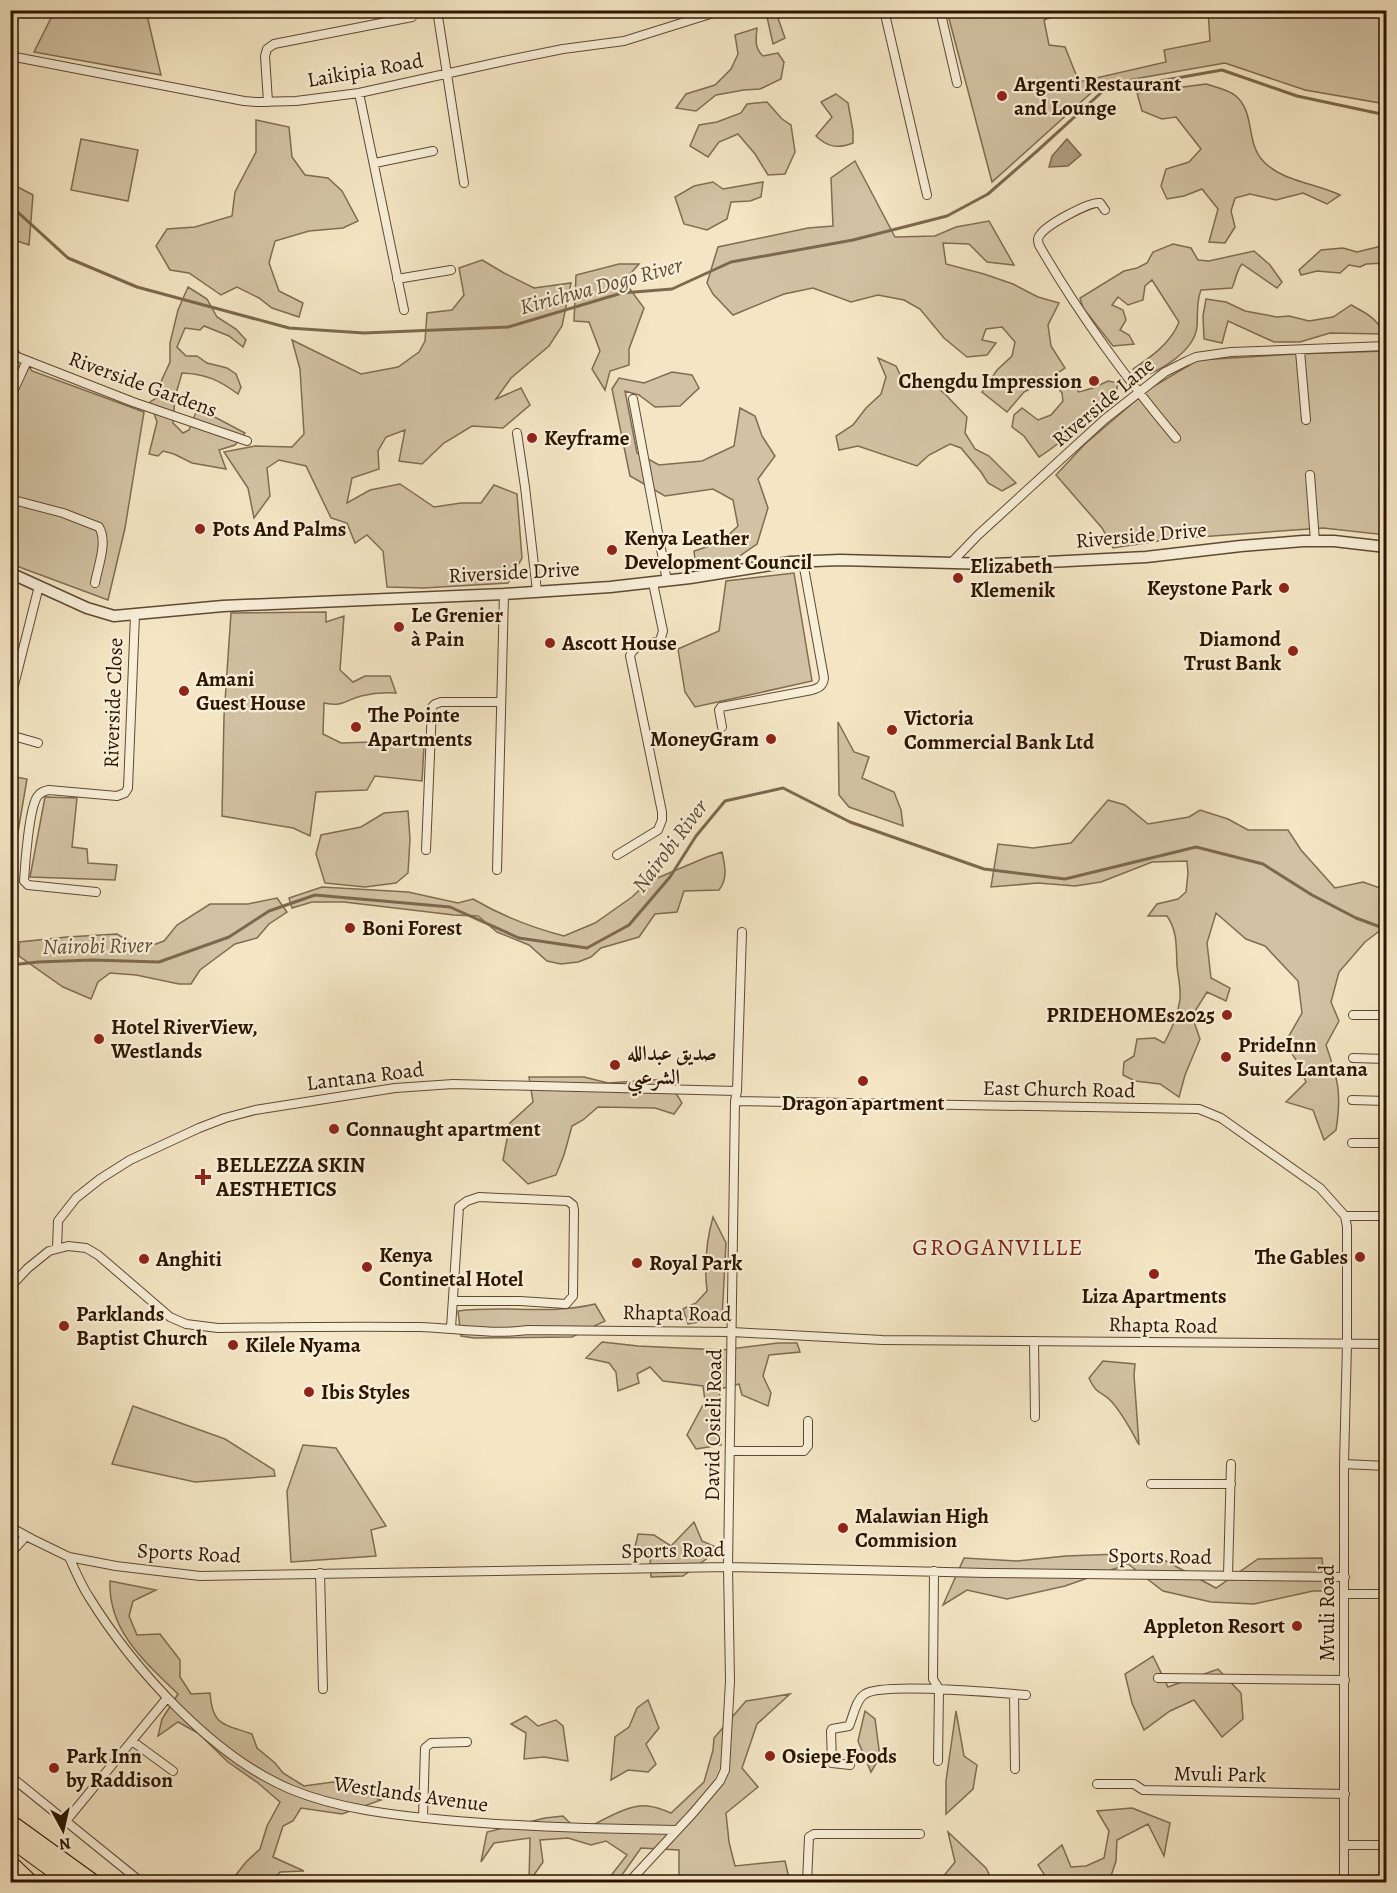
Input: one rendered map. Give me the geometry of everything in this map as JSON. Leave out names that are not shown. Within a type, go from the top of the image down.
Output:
[{"type":"highway","points":[[10,1822],[93,1882]]},
{"type":"highway","points":[[10,1839],[69,1882]]},
{"type":"highway","points":[[10,1862],[32,1882]]},
{"type":"street","points":[[437,10],[464,183]]},
{"type":"street","name":"Laikipia Road","points":[[10,56],[202,94],[257,102],[304,100],[359,93],[553,51],[624,41],[702,14],[723,10]]},
{"type":"street","points":[[884,10],[927,195]]},
{"type":"street","points":[[940,10],[957,83]]},
{"type":"street","points":[[268,102],[265,56],[267,49],[274,44],[412,17]]},
{"type":"street","points":[[359,93],[404,310]]},
{"type":"street","points":[[375,163],[434,151]]},
{"type":"street","points":[[1105,210],[1100,203],[1095,202],[1065,216],[1041,234],[1038,239],[1039,245],[1059,280],[1138,392],[1176,438]]},
{"type":"street","points":[[397,279],[451,270]]},
{"type":"street","name":"Riverside Lane","points":[[951,563],[978,535],[1105,419],[1165,372],[1196,357],[1231,352],[1386,346]]},
{"type":"street","points":[[1300,351],[1306,420]]},
{"type":"street","name":"Riverside Gardens","points":[[10,354],[133,402],[247,441]]},
{"type":"street","points":[[10,398],[27,361]]},
{"type":"street","points":[[633,399],[668,581]]},
{"type":"street","points":[[517,433],[537,591]]},
{"type":"street","points":[[1310,475],[1315,541]]},
{"type":"street","points":[[10,499],[63,513],[99,526],[103,542],[95,583]]},
{"type":"street","name":"Riverside Drive","points":[[10,573],[87,608],[108,615],[135,615],[223,606],[504,594],[652,583],[803,562],[840,560],[992,564],[1136,557],[1315,541],[1386,547]]},
{"type":"street","points":[[722,727],[719,710],[721,707],[817,689],[823,684],[824,678],[803,562]]},
{"type":"street","points":[[617,855],[658,830],[662,820],[630,656],[638,646],[662,638],[663,631],[652,583]]},
{"type":"street","points":[[10,701],[39,586]]},
{"type":"street","points":[[497,870],[504,594]]},
{"type":"street","name":"Riverside Close","points":[[96,892],[28,885],[24,881],[25,856],[35,802],[40,793],[49,790],[117,796],[125,793],[128,788],[135,615]]},
{"type":"street","points":[[426,850],[432,707],[441,702],[501,702]]},
{"type":"street","points":[[10,735],[38,742]]},
{"type":"street","name":"David Osieli Road","points":[[629,1882],[720,1781],[725,1770],[730,1681],[728,1567],[735,1101],[742,932]]},
{"type":"street","points":[[1353,1015],[1386,1014]]},
{"type":"street","points":[[1353,1058],[1386,1059]]},
{"type":"street","name":"Lantana Road","points":[[57,1248],[58,1221],[76,1198],[99,1179],[130,1160],[198,1128],[255,1110],[395,1088],[453,1084],[737,1091]]},
{"type":"street","points":[[1352,1100],[1386,1101]]},
{"type":"street","name":"East Church Road","points":[[735,1101],[1199,1109],[1221,1118],[1320,1188],[1345,1216]]},
{"type":"street","points":[[1352,1143],[1386,1143]]},
{"type":"street","points":[[451,1328],[459,1207],[479,1197],[568,1201],[573,1205],[573,1296],[571,1300],[566,1304],[453,1301]]},
{"type":"street","points":[[1347,1344],[1347,1227],[1345,1216],[1386,1216]]},
{"type":"street","name":"Rhapta Road","points":[[57,1248],[68,1246],[86,1248],[160,1310],[177,1321],[195,1326],[218,1328],[451,1328],[507,1333],[528,1330],[732,1332],[882,1340],[1386,1344]]},
{"type":"street","points":[[10,1287],[39,1258],[57,1248]]},
{"type":"street","points":[[1034,1341],[1035,1417]]},
{"type":"street","name":"Mvuli Road","points":[[1344,1882],[1346,1576],[1344,1464],[1347,1344]]},
{"type":"street","points":[[730,1450],[804,1451],[808,1446],[808,1421]]},
{"type":"street","points":[[1227,1575],[1231,1464]]},
{"type":"street","points":[[1344,1464],[1386,1466]]},
{"type":"street","points":[[1151,1484],[1231,1484]]},
{"type":"street","name":"Sports Road","points":[[10,1527],[69,1557],[116,1566],[200,1576],[728,1567],[1346,1576]]},
{"type":"street","points":[[10,1554],[26,1536]]},
{"type":"street","name":"Westlands Avenue","points":[[69,1557],[88,1596],[134,1659],[167,1698],[192,1723],[244,1764],[290,1789],[321,1800],[403,1816],[500,1824],[676,1830]]},
{"type":"street","points":[[934,1571],[933,1679],[939,1689],[938,1761]]},
{"type":"street","points":[[320,1574],[323,1689]]},
{"type":"street","points":[[1345,1594],[1386,1594]]},
{"type":"street","points":[[1158,1678],[1345,1680]]},
{"type":"street","points":[[850,1765],[832,1763],[831,1731],[849,1726],[860,1699],[872,1691],[939,1689],[1026,1695]]},
{"type":"street","points":[[1014,1694],[1015,1769]]},
{"type":"street","points":[[66,1821],[167,1698]]},
{"type":"street","points":[[132,1741],[173,1771]]},
{"type":"street","points":[[423,1818],[425,1748],[431,1743],[467,1742]]},
{"type":"street","points":[[10,1776],[141,1882]]},
{"type":"street","name":"Mvuli Park","points":[[1097,1784],[1134,1784],[1143,1790],[1345,1794]]},
{"type":"street","points":[[807,1882],[808,1843],[809,1837],[814,1834],[920,1834]]},
{"type":"street","points":[[1345,1845],[1386,1845]]},
{"type":"shaded area","points":[[54,11],[146,11],[161,75],[34,52]]},
{"type":"shaded area","points":[[770,11],[791,11],[778,18],[785,38],[773,44],[767,17]]},
{"type":"shaded area","points":[[947,11],[1096,11],[1054,16],[1044,20],[1049,45],[1065,47],[1079,82],[1166,62],[1164,50],[1210,41],[1208,11],[1386,11],[1386,104],[1305,90],[1225,63],[1100,85],[992,182]]},
{"type":"shaded area","points":[[757,28],[756,43],[760,53],[763,56],[778,53],[784,62],[781,79],[760,89],[716,95],[696,111],[676,108],[686,94],[715,85],[731,69],[738,54],[735,35]]},
{"type":"shaded area","points":[[1206,84],[1230,92],[1242,103],[1249,120],[1254,146],[1264,162],[1272,169],[1290,178],[1340,195],[1327,204],[1303,193],[1276,200],[1250,194],[1235,198],[1231,211],[1235,227],[1225,243],[1209,242],[1218,209],[1202,189],[1167,199],[1161,186],[1166,169],[1189,162],[1201,149],[1176,117],[1162,119],[1142,111],[1137,93]]},
{"type":"shaded area","points":[[836,94],[848,103],[853,131],[853,143],[842,146],[829,145],[816,136],[832,117],[821,102]]},
{"type":"shaded area","points":[[767,102],[782,119],[791,125],[795,152],[785,174],[768,175],[755,154],[738,134],[719,142],[708,157],[690,146],[699,125],[717,122],[741,113],[747,104]]},
{"type":"shaded area","points":[[256,120],[289,127],[292,157],[305,175],[328,178],[342,191],[358,221],[343,228],[309,231],[275,241],[269,263],[279,291],[303,303],[299,317],[272,308],[259,298],[237,287],[221,295],[189,273],[170,270],[156,246],[167,229],[195,227],[232,216],[235,192],[256,152]]},
{"type":"shaded area","points":[[81,139],[138,150],[128,201],[71,190]]},
{"type":"shaded area","points":[[1067,139],[1081,155],[1068,166],[1049,167],[1052,156]]},
{"type":"shaded area","points":[[855,161],[895,237],[935,236],[956,227],[989,221],[1014,265],[987,262],[969,244],[943,243],[946,264],[1013,284],[1038,297],[1059,303],[1048,325],[1051,346],[1065,368],[1024,392],[1007,412],[982,392],[997,370],[1012,356],[1015,342],[1002,327],[986,329],[982,340],[996,343],[987,355],[967,357],[944,338],[920,309],[904,300],[878,295],[851,302],[813,288],[784,294],[733,315],[713,294],[707,283],[718,247],[808,228],[833,226],[831,178]]},
{"type":"shaded area","points":[[713,182],[723,189],[763,182],[761,197],[750,201],[731,202],[727,219],[707,230],[684,224],[675,197],[694,186]]},
{"type":"shaded area","points":[[10,183],[33,195],[29,245],[17,241],[18,219],[11,217]]},
{"type":"shaded area","points":[[1173,244],[1191,248],[1198,260],[1209,261],[1254,251],[1270,265],[1282,282],[1277,288],[1242,264],[1232,288],[1201,290],[1197,327],[1189,345],[1183,353],[1165,366],[1138,378],[1133,369],[1166,343],[1179,322],[1152,280],[1145,286],[1143,300],[1128,305],[1118,297],[1112,305],[1123,310],[1126,320],[1120,330],[1129,335],[1134,344],[1113,346],[1083,308],[1080,298],[1124,271],[1147,263],[1153,252]]},
{"type":"shaded area","points":[[1386,245],[1386,263],[1366,264],[1360,267],[1349,265],[1340,273],[1317,271],[1301,275],[1299,270],[1321,250],[1343,248],[1357,252]]},
{"type":"shaded area","points":[[482,260],[534,288],[571,283],[562,326],[549,346],[511,378],[496,399],[521,388],[530,405],[503,428],[472,426],[444,443],[422,464],[399,461],[405,430],[386,437],[378,451],[379,469],[352,478],[347,503],[370,490],[400,484],[434,507],[481,503],[494,485],[517,494],[522,558],[508,583],[424,588],[387,587],[383,551],[367,535],[355,543],[347,523],[331,518],[306,466],[279,460],[267,468],[270,496],[254,518],[248,488],[224,452],[255,446],[292,447],[304,434],[300,369],[292,340],[361,374],[398,367],[419,352],[425,341],[427,313],[452,310],[464,295],[459,268]]},
{"type":"shaded area","points":[[619,264],[639,264],[624,281],[644,308],[629,349],[629,365],[610,371],[605,390],[592,369],[600,351],[589,322],[574,321],[576,275]]},
{"type":"shaded area","points":[[188,287],[207,299],[217,317],[236,329],[246,340],[243,347],[229,336],[204,326],[200,330],[185,328],[177,347],[186,356],[197,356],[207,363],[227,368],[236,374],[241,387],[238,394],[212,379],[182,373],[175,397],[173,423],[183,433],[189,430],[196,412],[211,415],[245,433],[235,445],[219,450],[226,469],[192,463],[163,451],[158,456],[149,454],[157,422],[150,402],[156,398],[170,362],[170,343],[178,310]]},
{"type":"shaded area","points":[[1206,299],[1226,302],[1245,311],[1277,317],[1289,316],[1309,321],[1333,317],[1351,305],[1374,320],[1384,334],[1330,333],[1300,342],[1274,342],[1228,321],[1222,343],[1204,339],[1203,316]]},
{"type":"shaded area","points":[[10,343],[15,346],[32,371],[144,412],[125,528],[108,600],[11,564]]},
{"type":"shaded area","points":[[1386,351],[1386,535],[1323,528],[1171,539],[1113,548],[1102,528],[1056,475],[1085,444],[1149,389],[1198,360]]},
{"type":"shaded area","points":[[878,358],[896,366],[907,389],[929,381],[945,394],[967,417],[965,433],[975,449],[989,456],[1016,483],[1002,491],[988,483],[961,448],[950,444],[929,455],[917,466],[858,446],[839,450],[836,436],[853,425],[881,394],[886,377]]},
{"type":"shaded area","points":[[672,372],[692,375],[699,388],[680,406],[655,407],[639,395],[625,391],[637,453],[659,465],[702,461],[734,446],[740,408],[755,416],[762,436],[775,456],[758,479],[768,508],[757,544],[731,562],[696,567],[694,551],[721,542],[738,526],[733,500],[713,489],[665,496],[630,476],[612,389],[619,378],[644,383]]},
{"type":"shaded area","points":[[1067,381],[1079,392],[1108,381],[1118,383],[1115,398],[1039,457],[1024,436],[1012,427],[1014,415],[1022,408],[1038,420],[1051,415],[1063,401],[1062,393],[1056,386]]},
{"type":"shaded area","points":[[794,573],[812,681],[695,707],[685,692],[678,649],[719,631],[726,581]]},
{"type":"shaded area","points":[[326,612],[326,622],[344,616],[340,670],[353,682],[365,676],[390,676],[396,693],[365,695],[340,704],[324,703],[323,734],[341,743],[374,742],[397,736],[424,746],[422,781],[375,776],[367,790],[316,792],[310,836],[293,828],[222,816],[224,716],[231,613]]},
{"type":"shaded area","points":[[838,722],[854,752],[869,757],[862,778],[894,792],[901,810],[903,826],[849,807],[839,795]]},
{"type":"shaded area","points":[[10,776],[27,779],[11,873],[10,873]]},
{"type":"shaded area","points":[[45,797],[77,798],[72,847],[87,849],[88,863],[117,865],[115,880],[30,877]]},
{"type":"shaded area","points":[[1108,800],[1125,805],[1148,824],[1189,817],[1200,810],[1228,819],[1248,830],[1288,830],[1301,850],[1335,888],[1363,882],[1386,890],[1386,926],[1365,942],[1339,972],[1331,1002],[1339,1021],[1326,1045],[1336,1078],[1339,1106],[1336,1130],[1324,1140],[1313,1110],[1286,1102],[1306,1082],[1298,1063],[1285,1043],[1302,1013],[1298,981],[1265,946],[1246,939],[1216,913],[1207,943],[1211,978],[1230,988],[1226,1001],[1207,992],[1192,1016],[1200,1039],[1185,1075],[1179,1097],[1160,1084],[1135,1081],[1123,1075],[1124,1062],[1134,1056],[1137,1039],[1155,1038],[1164,1043],[1176,1016],[1180,991],[1173,928],[1167,916],[1148,916],[1157,904],[1178,899],[1186,892],[1187,861],[1152,862],[1101,882],[1075,886],[1038,883],[991,887],[998,844],[1033,848],[1071,843]]},
{"type":"shaded area","points":[[408,811],[410,839],[408,873],[396,883],[365,887],[325,883],[316,854],[321,835],[361,827],[384,813]]},
{"type":"shaded area","points":[[722,852],[725,877],[719,890],[684,891],[677,912],[655,914],[639,937],[601,948],[591,957],[578,962],[561,964],[547,961],[529,945],[497,932],[478,916],[344,902],[312,902],[292,908],[289,898],[322,887],[408,892],[458,903],[473,899],[518,921],[564,936],[595,923],[632,897],[648,882]]},
{"type":"shaded area","points":[[277,898],[287,912],[269,924],[257,938],[235,944],[200,970],[191,984],[110,973],[98,982],[91,999],[63,987],[19,956],[19,942],[117,934],[142,949],[164,941],[177,925],[210,904],[248,904]]},
{"type":"shaded area","points":[[529,1077],[584,1077],[608,1083],[667,1079],[682,1103],[674,1114],[655,1108],[598,1107],[572,1126],[556,1175],[528,1184],[503,1160],[510,1123],[533,1102]]},
{"type":"shaded area","points":[[713,1217],[726,1243],[722,1318],[688,1324],[683,1309],[696,1303],[707,1291],[706,1254]]},
{"type":"shaded area","points":[[595,1304],[605,1321],[572,1337],[474,1338],[461,1336],[458,1311],[561,1309]]},
{"type":"shaded area","points":[[602,1342],[722,1350],[797,1343],[800,1352],[769,1355],[763,1376],[771,1393],[768,1406],[742,1395],[739,1384],[720,1389],[718,1417],[721,1445],[696,1449],[687,1435],[705,1401],[703,1386],[663,1381],[650,1367],[637,1374],[639,1383],[618,1391],[616,1372],[609,1363],[586,1358]]},
{"type":"shaded area","points":[[1103,1361],[1135,1364],[1139,1445],[1119,1411],[1108,1398],[1094,1388],[1089,1378]]},
{"type":"shaded area","points":[[133,1406],[225,1439],[274,1470],[275,1476],[195,1482],[112,1464]]},
{"type":"shaded area","points":[[303,1445],[336,1448],[386,1526],[371,1530],[376,1556],[291,1562],[287,1491]]},
{"type":"shaded area","points":[[694,1522],[702,1541],[720,1549],[683,1576],[651,1577],[650,1557],[635,1547],[638,1534],[654,1535],[671,1546]]},
{"type":"shaded area","points":[[1145,1553],[1164,1560],[1216,1588],[1258,1559],[1322,1558],[1325,1591],[1313,1591],[1254,1604],[1211,1602],[1163,1591],[1128,1564],[1065,1586],[1007,1599],[967,1590],[943,1605],[964,1558],[1017,1561],[1066,1556]]},
{"type":"shaded area","points":[[110,1581],[156,1590],[133,1601],[129,1616],[137,1635],[160,1634],[180,1660],[180,1677],[191,1694],[210,1693],[213,1712],[217,1718],[227,1725],[252,1734],[257,1748],[283,1773],[304,1786],[333,1782],[381,1800],[342,1814],[301,1808],[293,1821],[283,1826],[273,1857],[304,1871],[280,1872],[272,1882],[231,1881],[260,1849],[267,1826],[280,1802],[228,1762],[198,1733],[178,1722],[158,1736],[162,1719],[178,1694],[141,1657],[122,1630],[111,1599]]},
{"type":"shaded area","points":[[1153,1656],[1168,1687],[1218,1669],[1241,1693],[1243,1719],[1222,1737],[1194,1700],[1170,1711],[1144,1730],[1132,1703],[1125,1674]]},
{"type":"shaded area","points":[[790,1694],[757,1724],[742,1768],[758,1787],[726,1813],[729,1842],[735,1866],[785,1861],[790,1882],[739,1881],[679,1875],[679,1850],[641,1848],[617,1882],[606,1882],[627,1855],[606,1841],[591,1845],[568,1838],[540,1840],[543,1862],[529,1882],[530,1838],[494,1843],[481,1862],[487,1832],[563,1816],[579,1832],[622,1811],[640,1806],[654,1807],[671,1813],[704,1782],[714,1738],[746,1701]]},
{"type":"shaded area","points":[[648,1700],[659,1728],[646,1744],[656,1764],[648,1772],[628,1770],[611,1780],[615,1737],[629,1727],[637,1708]]},
{"type":"shaded area","points":[[865,1711],[875,1719],[880,1757],[871,1772],[858,1741]]},
{"type":"shaded area","points":[[956,1711],[964,1756],[977,1765],[973,1789],[946,1814],[946,1781]]},
{"type":"shaded area","points":[[526,1716],[538,1726],[556,1720],[563,1726],[568,1761],[544,1757],[524,1759],[526,1733],[511,1724]]},
{"type":"shaded area","points":[[1132,1808],[1170,1823],[1164,1856],[1148,1824],[1117,1840],[1116,1861],[1109,1882],[1049,1882],[1038,1865],[1062,1845],[1071,1867],[1086,1866],[1104,1858],[1109,1831],[1097,1811]]},
{"type":"shaded area","points":[[948,1832],[986,1868],[993,1882],[941,1882],[955,1862]]},
{"type":"waterway","name":"Kirichwa Dogo River","points":[[10,205],[68,258],[137,287],[289,328],[364,333],[508,327],[622,293],[672,289],[731,262],[853,240],[947,216],[988,194],[1103,91],[1222,70],[1297,96],[1386,115]]},
{"type":"waterway","name":"Nairobi River","points":[[10,965],[92,960],[159,962],[229,937],[269,911],[315,895],[450,907],[519,938],[587,948],[629,925],[670,877],[696,836],[725,801],[783,788],[850,822],[984,869],[1065,879],[1196,847],[1263,864],[1312,895],[1356,918],[1386,929]]},
{"type":"place","name":"Argenti Restaurant and Lounge","points":[[1002,96]]},
{"type":"place","name":"Chengdu Impression","points":[[1094,381]]},
{"type":"place","name":"Keyframe","points":[[532,438]]},
{"type":"place","name":"Pots And Palms","points":[[200,529]]},
{"type":"place","name":"Kenya Leather Development Council","points":[[612,550]]},
{"type":"place","name":"Elizabeth Klemenik","points":[[958,578]]},
{"type":"place","name":"Keystone Park","points":[[1284,588]]},
{"type":"place","name":"Le Grenier à Pain","points":[[399,627]]},
{"type":"place","name":"Ascott House","points":[[550,643]]},
{"type":"place","name":"Diamond Trust Bank","points":[[1293,651]]},
{"type":"place","name":"Amani Guest House","points":[[184,691]]},
{"type":"place","name":"The Pointe Apartments","points":[[356,727]]},
{"type":"place","name":"Victoria Commercial Bank Ltd","points":[[892,730]]},
{"type":"place","name":"MoneyGram","points":[[771,739]]},
{"type":"place","name":"Boni Forest","points":[[350,928]]},
{"type":"place","name":"PRIDEHOMEs2025","points":[[1227,1015]]},
{"type":"place","name":"Hotel RiverView, Westlands","points":[[99,1039]]},
{"type":"place","name":"PrideInn Suites Lantana","points":[[1226,1057]]},
{"type":"place","name":"صديق عبدالله الشرعبي","points":[[615,1065]]},
{"type":"place","name":"Dragon apartment","points":[[863,1081]]},
{"type":"place","name":"Connaught apartment","points":[[334,1129]]},
{"type":"place","name":"BELLEZZA SKIN AESTHETICS","points":[[203,1177]]},
{"type":"place","name":"The Gables","points":[[1360,1257]]},
{"type":"place","name":"Anghiti","points":[[144,1259]]},
{"type":"place","name":"Royal Park","points":[[637,1263]]},
{"type":"place","name":"Kenya Continetal Hotel","points":[[367,1267]]},
{"type":"place","name":"Liza Apartments","points":[[1154,1274]]},
{"type":"place","name":"Parklands Baptist Church","points":[[64,1326]]},
{"type":"place","name":"Kilele Nyama","points":[[233,1345]]},
{"type":"place","name":"Ibis Styles","points":[[309,1392]]},
{"type":"place","name":"Malawian High Commision","points":[[843,1528]]},
{"type":"place","name":"Appleton Resort","points":[[1297,1626]]},
{"type":"place","name":"Osiepe Foods","points":[[770,1756]]},
{"type":"place","name":"Park Inn by Raddison","points":[[54,1768]]},
{"type":"district","name":"GROGANVILLE","points":[[998,1247]]}]
